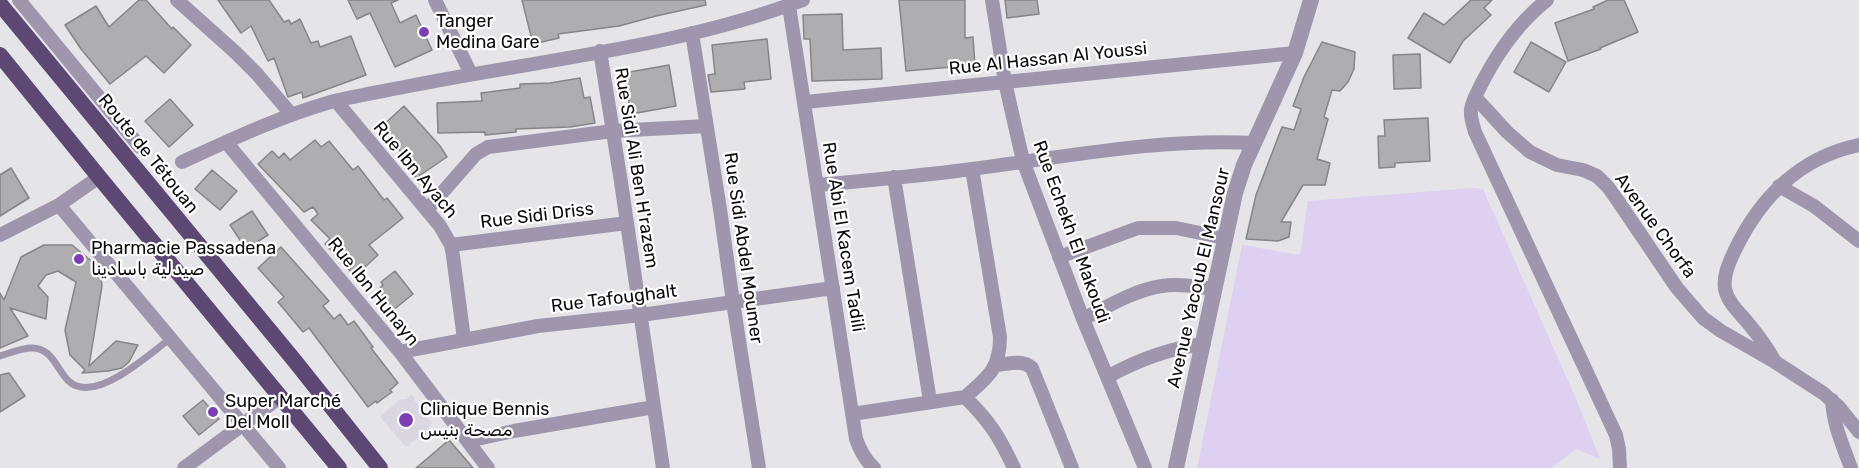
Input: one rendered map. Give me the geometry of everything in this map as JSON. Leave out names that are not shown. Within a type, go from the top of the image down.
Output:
[{"type":"highway","name":"Route de Tétouan","points":[[0,4],[294,360],[380,468]]},
{"type":"highway","points":[[0,55],[339,468]]},
{"type":"street","points":[[19,0],[140,147]]},
{"type":"street","points":[[177,0],[235,52],[291,114]]},
{"type":"street","points":[[435,0],[471,74]]},
{"type":"street","points":[[183,162],[291,114],[336,101],[692,33],[803,0]]},
{"type":"street","name":"Rue Echekh El Makoudi","points":[[992,0],[1005,82],[1023,161],[1083,319],[1145,468]]},
{"type":"street","name":"Avenue Yacoub El Mansour","points":[[1176,468],[1235,194],[1244,165],[1295,53],[1311,0]]},
{"type":"street","points":[[1547,0],[1506,41],[1475,97],[1471,111],[1475,132],[1616,435],[1620,448],[1620,468]]},
{"type":"street","name":"Rue Abi El Kacem Tadili","points":[[789,6],[856,439],[867,462],[874,468]]},
{"type":"street","name":"Rue Sidi Abdel Moumer","points":[[692,33],[759,468]]},
{"type":"street","name":"Rue Sidi Ali Ben H'razem","points":[[600,51],[663,468]]},
{"type":"street","name":"Rue Al Hassan Al Youssi","points":[[805,102],[1295,53]]},
{"type":"street","name":"Avenue Chorfa","points":[[1475,97],[1512,137],[1530,152],[1557,165],[1583,170],[1597,176],[1613,194],[1677,288],[1703,318],[1832,400],[1859,432]]},
{"type":"street","name":"Rue Ibn Ayach","points":[[336,101],[440,225],[451,245],[464,339]]},
{"type":"street","points":[[427,210],[476,154],[488,147],[613,131],[707,126]]},
{"type":"street","name":"Rue Ibn Hunayn","points":[[226,142],[400,352],[488,468]]},
{"type":"street","points":[[818,185],[1168,145],[1213,142],[1254,143]]},
{"type":"street","points":[[1775,362],[1764,343],[1730,302],[1725,288],[1728,266],[1742,236],[1756,214],[1779,186],[1820,159],[1859,145]]},
{"type":"street","points":[[852,414],[965,397],[997,365],[1000,354],[1000,337],[972,169]]},
{"type":"street","points":[[0,235],[58,205],[99,177]]},
{"type":"street","points":[[894,177],[930,401]]},
{"type":"street","points":[[1779,186],[1814,206],[1859,241]]},
{"type":"street","points":[[58,205],[279,468]]},
{"type":"street","name":"Rue Sidi Driss","points":[[451,245],[627,223]]},
{"type":"street","points":[[1059,257],[1138,228],[1176,228],[1225,238]]},
{"type":"street","points":[[1083,319],[1130,296],[1161,286],[1214,289]]},
{"type":"street","name":"Rue Tafoughalt","points":[[400,352],[538,326],[641,315],[833,288]]},
{"type":"street","points":[[1107,377],[1164,351],[1204,344]]},
{"type":"street","points":[[997,365],[1027,363],[1032,368],[1072,468]]},
{"type":"street","points":[[184,468],[280,397]]},
{"type":"street","points":[[965,397],[992,425],[1014,468]]},
{"type":"street","points":[[1832,400],[1836,428],[1851,468]]},
{"type":"street","points":[[468,441],[622,411],[654,407]]},
{"type":"lane","points":[[0,356],[30,348],[39,349],[51,356],[74,385],[88,387],[126,371],[170,339]]},
{"type":"shaded area","points":[[1483,189],[1577,401],[1600,459],[1576,449],[1551,468],[1197,468],[1242,245],[1300,255],[1308,201]]},
{"type":"shaded area","name":"Clinique Bennis مصحة بنيس","points":[[411,395],[432,423],[425,435],[409,446],[405,446],[380,417],[400,399],[406,399]]},
{"type":"building","points":[[139,0],[146,0],[172,29],[173,27],[191,45],[164,73],[146,56],[110,84],[81,49],[65,25],[96,6],[109,27]]},
{"type":"building","points":[[218,0],[269,0],[284,22],[289,20],[291,24],[300,19],[311,43],[318,41],[320,47],[351,36],[366,75],[303,98],[302,92],[288,97],[274,58],[268,61],[251,26],[241,33]]},
{"type":"building","points":[[348,0],[398,0],[391,3],[400,23],[416,15],[432,50],[395,67],[370,13],[357,19]]},
{"type":"building","points":[[522,0],[705,0],[706,5],[619,26],[558,34],[559,38],[533,44]]},
{"type":"building","points":[[899,0],[965,0],[965,38],[973,37],[975,65],[906,71]]},
{"type":"building","points":[[1005,0],[1037,0],[1039,14],[1007,18]]},
{"type":"building","points":[[1471,0],[1492,0],[1484,8],[1491,15],[1463,41],[1450,63],[1408,38],[1424,13],[1444,25]]},
{"type":"building","points":[[1608,0],[1624,0],[1638,32],[1568,61],[1555,23],[1594,9],[1593,7]]},
{"type":"building","points":[[842,14],[843,50],[881,48],[882,79],[812,81],[810,39],[804,39],[803,15]]},
{"type":"building","points":[[767,39],[771,79],[744,82],[745,89],[711,92],[708,75],[715,74],[712,45]]},
{"type":"building","points":[[1322,42],[1355,52],[1354,69],[1348,82],[1340,91],[1332,90],[1324,117],[1328,119],[1317,159],[1330,163],[1325,185],[1303,185],[1281,222],[1291,222],[1289,237],[1278,241],[1246,239],[1256,195],[1282,127],[1294,130],[1301,109],[1293,106],[1304,77]]},
{"type":"building","points":[[1531,42],[1566,62],[1549,92],[1514,72]]},
{"type":"building","points":[[1420,54],[1421,88],[1394,89],[1393,55]]},
{"type":"building","points":[[669,65],[676,106],[631,114],[624,73]]},
{"type":"building","points":[[580,78],[584,98],[590,97],[595,123],[570,127],[516,129],[516,132],[485,135],[485,132],[438,133],[437,103],[482,101],[481,93],[520,88],[520,84],[550,83]]},
{"type":"building","points":[[170,99],[193,125],[169,147],[145,121]]},
{"type":"building","points":[[404,106],[447,157],[416,178],[404,161],[407,159],[380,128]]},
{"type":"building","points":[[1428,118],[1430,161],[1395,163],[1395,167],[1379,168],[1378,136],[1385,136],[1384,120]]},
{"type":"building","points":[[315,140],[321,147],[329,141],[353,170],[358,166],[384,200],[387,198],[403,218],[369,245],[378,255],[355,276],[325,244],[330,239],[311,220],[318,214],[313,207],[304,212],[258,164],[272,151],[279,158],[284,153],[290,160]]},
{"type":"building","points":[[11,168],[29,198],[0,216],[0,175]]},
{"type":"building","points":[[212,170],[237,191],[220,210],[195,189]]},
{"type":"building","points":[[252,211],[268,235],[246,249],[230,225]]},
{"type":"building","points":[[44,245],[72,245],[100,268],[102,286],[89,366],[116,341],[138,345],[129,362],[122,368],[82,373],[85,370],[70,355],[65,330],[76,282],[58,271],[46,275],[38,286],[48,297],[46,319],[10,308],[28,336],[0,348],[0,293],[4,300],[21,257]]},
{"type":"building","points":[[281,247],[329,301],[323,306],[334,319],[340,314],[348,325],[354,321],[398,383],[390,390],[392,392],[377,403],[376,401],[368,407],[309,328],[303,332],[278,302],[284,297],[258,268]]},
{"type":"building","points":[[395,271],[413,294],[392,311],[377,291],[383,285],[381,282]]},
{"type":"building","points":[[9,373],[25,396],[0,412],[0,375]]},
{"type":"building","points":[[203,400],[219,419],[199,435],[183,416]]},
{"type":"building","points":[[449,440],[473,468],[416,468]]},
{"type":"place","name":"Tanger Medina Gare","points":[[424,32]]},
{"type":"place","name":"Pharmacie Passadena صيدلية باسادينا","points":[[79,259]]},
{"type":"place","name":"Super Marché Del Moll","points":[[213,412]]},
{"type":"place","name":"Clinique Bennis مصحة بنيس","points":[[406,420]]}]
